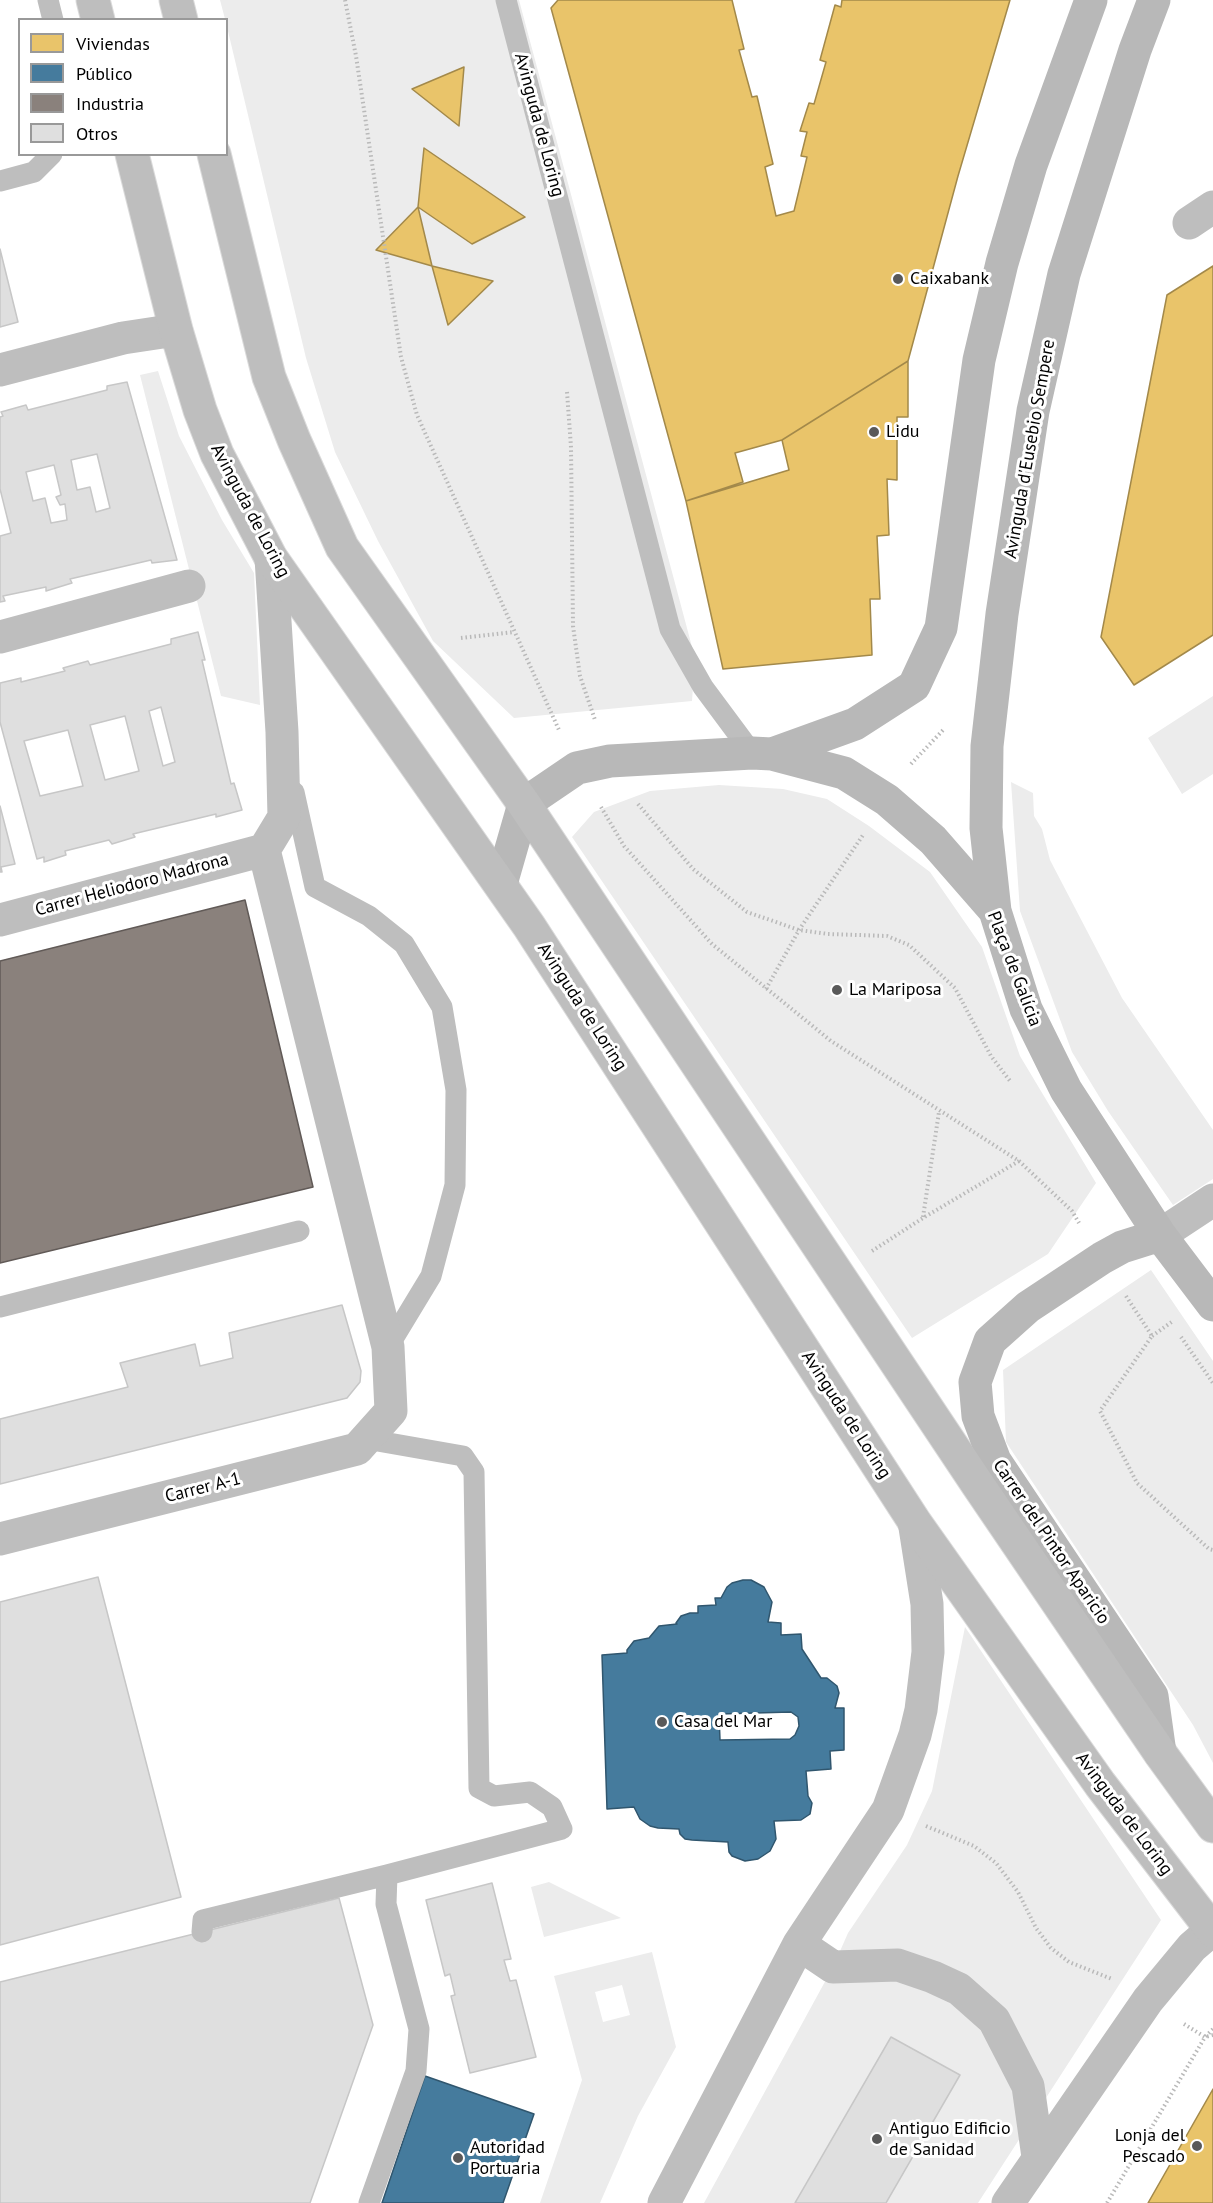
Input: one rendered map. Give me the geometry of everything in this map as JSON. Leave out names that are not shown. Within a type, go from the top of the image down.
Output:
[{"type":"main road","points":[[93,0],[98,18]]},
{"type":"main road","points":[[176,0],[180,18]]},
{"type":"main road","name":"Avinguda de Loring","points":[[132,156],[176,330],[200,410],[217,454],[271,558],[501,884],[914,1521],[1100,1784],[1213,1930]]},
{"type":"main road","points":[[214,156],[269,377],[342,548],[524,804],[978,1485],[1213,1826]]},
{"type":"main road","points":[[0,370],[123,338],[176,330]]},
{"type":"main road","points":[[271,558],[282,732],[284,817],[264,850],[388,1347]]},
{"type":"main road","points":[[0,637],[189,586]]},
{"type":"main road","name":"Carrer Heliodoro Madrona","points":[[0,920],[264,850]]},
{"type":"main road","name":"Carrer del Pintor Aparicio","points":[[1160,1235],[1213,1200]]},
{"type":"main road","name":"Carrer A-1","points":[[0,1539],[357,1449],[391,1411],[388,1347]]},
{"type":"main road","points":[[664,2203],[799,1944],[888,1810],[915,1735],[921,1710],[928,1652],[927,1604],[914,1521]]},
{"type":"main road","points":[[1008,2203],[1148,2000],[1192,1947],[1213,1930]]},
{"type":"main road","points":[[799,1944],[833,1967],[898,1965],[933,1977],[959,1989],[994,2019],[1028,2086],[1038,2157]]},
{"type":"street","points":[[501,884],[524,804],[577,768],[610,761],[762,754],[855,724],[915,686],[941,628],[979,360],[1002,263],[1031,165],[1091,0]]},
{"type":"street","name":"Avinguda d'Eusebio Sempere","points":[[995,911],[986,828],[987,746],[1002,614],[1034,411],[1067,263],[1124,82],[1154,0]]},
{"type":"street","name":"Plaça de Galícia","points":[[762,754],[844,773],[887,800],[933,840],[995,911],[1026,1009],[1066,1090],[1160,1235],[1213,1305]]},
{"type":"street","points":[[1122,1247],[1138,1202]]},
{"type":"street","name":"Carrer del Pintor Aparicio","points":[[1160,1235],[1122,1247],[1028,1307],[990,1341],[975,1382],[978,1416],[995,1461],[1152,1696],[1161,1753]]},
{"type":"lane","points":[[48,0],[52,18]]},
{"type":"lane","name":"Avinguda de Loring","points":[[506,0],[670,629],[703,687],[762,754]]},
{"type":"lane","points":[[0,181],[34,172],[50,156]]},
{"type":"lane","points":[[282,732],[315,887],[369,916],[404,944],[442,1007],[444,1017],[456,1090],[455,1185],[431,1276],[388,1347]]},
{"type":"lane","points":[[0,1307],[299,1231]]},
{"type":"lane","points":[[202,1932],[203,1920],[562,1829],[552,1807],[530,1792],[494,1796],[479,1788],[474,1472],[463,1456],[366,1438]]},
{"type":"lane","points":[[369,2203],[416,2072],[419,2029],[386,1904],[387,1875]]},
{"type":"path","points":[[345,0],[356,56],[404,369],[417,415],[577,768],[624,846],[712,944],[831,1041],[1019,1161],[1072,1211],[1083,1229]]},
{"type":"path","points":[[456,639],[514,632]]},
{"type":"path","points":[[905,771],[944,729]]},
{"type":"path","points":[[766,989],[799,930],[869,826]]},
{"type":"path","points":[[923,1218],[939,1111]]},
{"type":"path","points":[[868,1254],[923,1218],[1019,1161]]},
{"type":"path","points":[[1126,1296],[1152,1336]]},
{"type":"path","points":[[1177,1319],[1152,1336],[1100,1411],[1137,1484],[1209,1549],[1213,1550]]},
{"type":"path","points":[[888,1810],[974,1846],[996,1863],[1018,1892],[1036,1928],[1051,1948],[1069,1962],[1116,1980]]},
{"type":"path","points":[[1176,2019],[1205,2037],[1213,2035]]},
{"type":"path","points":[[1107,2203],[1205,2037],[1213,2030]]},
{"type":"shaded area","points":[[220,0],[519,0],[695,658],[692,701],[514,718],[433,641],[378,541],[335,452],[306,358],[228,31],[228,18],[225,18]]},
{"type":"shaded area","points":[[158,371],[179,436],[222,520],[254,573],[260,705],[221,696],[140,375]]},
{"type":"shaded area","points":[[1213,696],[1213,774],[1182,794],[1148,738]]},
{"type":"shaded area","points":[[1011,782],[1033,793],[1034,816],[1042,829],[1050,860],[1122,998],[1213,1130],[1213,1179],[1173,1205],[1108,1111],[1072,1052],[1020,911]]},
{"type":"shaded area","points":[[719,785],[783,789],[827,799],[869,826],[930,872],[982,947],[1020,1056],[1096,1183],[1048,1254],[912,1338],[572,837],[594,812],[650,791]]},
{"type":"shaded area","points":[[1151,1270],[1213,1361],[1213,1763],[1193,1725],[1006,1442],[1003,1370]]},
{"type":"shaded area","points":[[965,1627],[1161,1920],[978,2203],[886,2203],[960,2075],[891,2037],[795,2203],[704,2203],[833,1967],[848,1933],[907,1845],[932,1791]]},
{"type":"shaded area","points":[[549,1882],[621,1918],[544,1937],[531,1887]]},
{"type":"shaded area","points":[[652,1952],[676,2047],[638,2116],[600,2203],[540,2203],[582,2080],[554,1976]],"holes":[[[622,1985],[630,2015],[603,2022],[595,1992]]]},
{"type":"building: Viviendas","points":[[558,0],[732,0],[744,49],[739,50],[752,97],[757,96],[773,164],[765,167],[776,216],[794,211],[807,157],[801,156],[807,132],[800,131],[809,103],[814,104],[826,62],[820,60],[835,5],[841,7],[842,0],[1010,0],[958,176],[908,361],[782,440],[735,453],[743,482],[686,501],[551,8]]},
{"type":"building: Viviendas","points":[[464,67],[459,126],[412,89]]},
{"type":"building: Viviendas","points":[[424,148],[525,217],[472,244],[418,207]]},
{"type":"building: Viviendas","points":[[418,207],[432,266],[376,250]]},
{"type":"building: Viviendas","points":[[432,266],[493,281],[448,325]]},
{"type":"building: Viviendas","points":[[1213,266],[1213,635],[1134,685],[1101,637],[1167,295]]},
{"type":"building: Viviendas","points":[[908,361],[908,417],[897,417],[897,480],[887,479],[889,535],[877,536],[880,599],[870,599],[872,655],[723,669],[686,501],[789,470],[782,440]]},
{"type":"building: Viviendas","name":"Lonja del Pescado","points":[[1213,2089],[1213,2203],[1148,2203]]},
{"type":"building: Público","name":"Casa del Mar","points":[[751,1580],[764,1587],[772,1602],[768,1622],[781,1623],[781,1635],[801,1634],[802,1649],[821,1678],[827,1678],[837,1686],[839,1693],[835,1708],[844,1708],[844,1750],[830,1751],[831,1769],[806,1771],[808,1796],[812,1803],[810,1814],[801,1820],[774,1821],[776,1839],[770,1851],[758,1859],[745,1861],[732,1856],[728,1842],[685,1839],[679,1829],[650,1826],[640,1819],[634,1807],[607,1809],[602,1655],[627,1653],[634,1641],[649,1638],[659,1626],[677,1624],[681,1616],[698,1613],[698,1606],[716,1605],[715,1598],[721,1598],[732,1583]],"holes":[[[791,1712],[798,1717],[799,1726],[795,1735],[790,1739],[720,1740],[719,1714]]]},
{"type":"building: Público","name":"Autoridad Portuaria","points":[[425,2076],[534,2114],[503,2203],[382,2203]]},
{"type":"building: Industria","points":[[245,900],[313,1187],[0,1263],[0,961]]},
{"type":"building: Otros","points":[[0,249],[18,322],[0,327]]},
{"type":"building: Otros","points":[[127,382],[177,560],[152,563],[151,560],[70,579],[72,583],[46,591],[46,587],[3,596],[5,601],[0,602],[0,536],[11,533],[0,489],[0,417],[3,416],[1,412],[26,405],[28,410],[107,390],[107,386]],"holes":[[[97,454],[110,508],[96,512],[90,487],[77,490],[71,460]],[[54,465],[61,495],[56,497],[60,505],[65,504],[67,520],[51,523],[45,498],[33,501],[26,472]]]},
{"type":"building: Otros","points":[[198,632],[205,660],[202,660],[231,784],[234,783],[242,810],[133,834],[135,837],[112,844],[109,840],[65,851],[66,855],[44,862],[44,857],[37,859],[0,722],[0,683],[21,678],[21,682],[65,671],[63,668],[88,661],[90,665],[171,644],[171,639]],"holes":[[[161,707],[175,762],[163,766],[149,711]],[[125,716],[139,771],[105,780],[90,725]],[[68,730],[83,786],[40,796],[24,741]]]},
{"type":"building: Otros","points":[[0,806],[15,864],[1,867],[2,872],[0,872]]},
{"type":"building: Otros","points":[[342,1305],[361,1371],[360,1382],[347,1398],[0,1484],[0,1419],[128,1387],[120,1363],[195,1344],[200,1366],[233,1358],[229,1333]]},
{"type":"building: Otros","points":[[98,1577],[181,1897],[0,1945],[0,1602]]},
{"type":"building: Otros","points":[[492,1883],[511,1959],[504,1960],[510,1981],[516,1980],[536,2057],[470,2073],[451,1996],[455,1995],[450,1974],[445,1976],[426,1900]]},
{"type":"building: Otros","points":[[339,1898],[373,2025],[310,2203],[0,2203],[0,1982]]},
{"type":"building: Otros","name":"Antiguo Edificio de Sanidad","points":[[891,2037],[960,2075],[886,2203],[795,2203]]},
{"type":"place","name":"Caixabank","points":[[898,279]]},
{"type":"place","name":"Lidu","points":[[874,432]]},
{"type":"place","name":"La Mariposa","points":[[837,990]]},
{"type":"place","name":"Casa del Mar","points":[[662,1722]]},
{"type":"place","name":"Antiguo Edificio de Sanidad","points":[[877,2139]]},
{"type":"place","name":"Lonja del Pescado","points":[[1197,2146]]},
{"type":"place","name":"Autoridad Portuaria","points":[[458,2158]]}]
